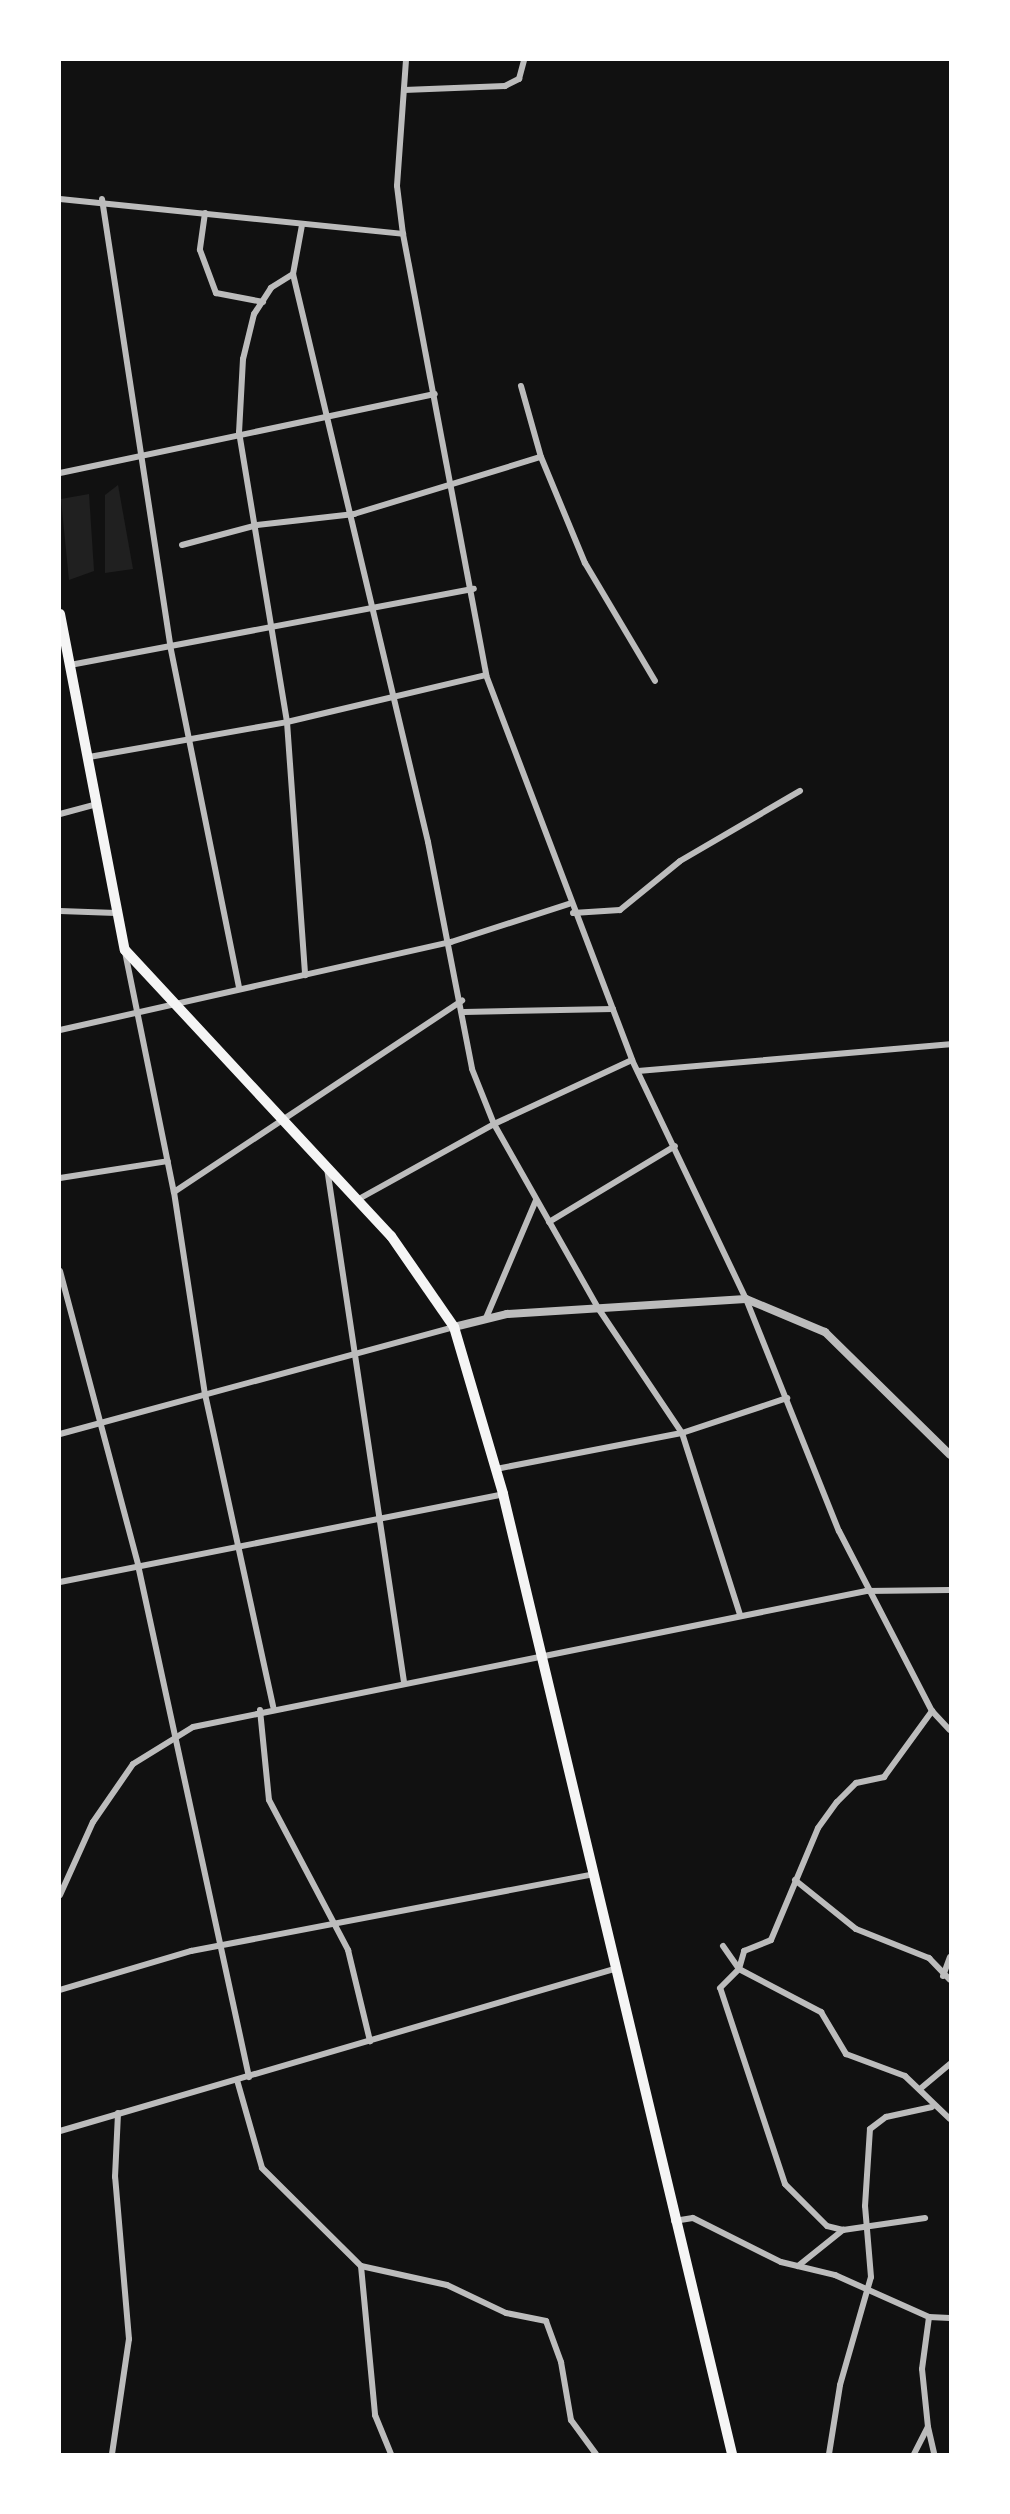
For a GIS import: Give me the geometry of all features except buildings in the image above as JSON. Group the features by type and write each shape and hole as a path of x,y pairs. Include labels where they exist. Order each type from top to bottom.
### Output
{"main road":[{"path":"60,614 125,950 171,1006 327,1166 419,1269 454,1327 503,1494 674,2221 732,2455"}],"street":[{"path":"406,60 397,186 403,234 451,488 474,589 486,675 569,904 632,1060 746,1298 866,1591 932,1711 950,1730"},
{"path":"404,90 505,86 519,79 524,60"},
{"path":"60,199 102,199 302,225 403,234"},
{"path":"102,199 170,645 191,735 239,988"},
{"path":"205,213 202,261 216,293 262,302"},
{"path":"302,225 293,274 354,513 392,694 451,942 472,1069 494,1124 598,1308 682,1433 740,1615"},
{"path":"293,274 262,302 243,359 239,432 257,525 287,722 305,975"},
{"path":"521,386 541,457 585,563 656,681"},
{"path":"60,473 141,451 328,417 435,394"},
{"path":"182,545 257,525 354,513 451,488 541,457"},
{"path":"70,665 170,645 274,630 374,606 474,589"},
{"path":"89,757 191,735 287,722 392,694 486,675"},
{"path":"573,913 620,910 680,861 800,791"},
{"path":"60,814 97,804"},
{"path":"60,1030 140,1009 171,1006 239,988 451,942 569,904"},
{"path":"60,911 116,913"},
{"path":"125,950 140,1009 174,1192 205,1394 273,1707"},
{"path":"174,1192 462,1001"},
{"path":"464,1012 613,1009"},
{"path":"638,1071 950,1044"},
{"path":"357,1200 494,1124 632,1060"},
{"path":"549,1222 675,1146"},
{"path":"60,1178 168,1161"},
{"path":"327,1166 351,1358 404,1682"},
{"path":"486,1318 536,1200"},
{"path":"60,1271 138,1565 173,1735 224,1948 249,2077"},
{"path":"60,1434 103,1425 205,1394 351,1358 486,1318 746,1298 825,1332 950,1455"},
{"path":"496,1469 682,1433 787,1398"},
{"path":"60,1582 239,1542 503,1494"},
{"path":"60,1895 93,1822 133,1764 173,1735 273,1707 540,1658 866,1591 950,1590"},
{"path":"260,1710 269,1800 335,1924 358,1979 370,2041"},
{"path":"925,2218 843,2230 827,2226 785,2184 722,2002 720,1988 739,1969 744,1951 771,1940 795,1880 837,1802 856,1783 884,1777 932,1711"},
{"path":"60,1990 191,1951 224,1948 593,1874"},
{"path":"795,1880 856,1928 929,1958 943,1976 950,1980"},
{"path":"723,1946 739,1969 821,2012 846,2054 882,2064 920,2089 932,2107 950,2119"},
{"path":"943,1976 950,1957"},
{"path":"60,2131 614,1969"},
{"path":"920,2089 950,2064"},
{"path":"237,2080 262,2168 361,2266 447,2285 506,2313 546,2321 561,2362 570,2420 596,2455"},
{"path":"830,2455 858,2311 869,2291 870,2129 886,2117 932,2107"},
{"path":"112,2455 129,2339 116,2177 118,2113"},
{"path":"674,2221 693,2218 798,2266 869,2291 929,2317 950,2318"},
{"path":"798,2266 843,2230"},
{"path":"361,2266 375,2415 391,2455"},
{"path":"929,2317 922,2369 934,2455"},
{"path":"914,2455 928,2427"}],"shaded area":[{"path":"118,485 133,569 105,573 105,495"},
{"path":"89,494 94,571 69,580 61,499"}]}
